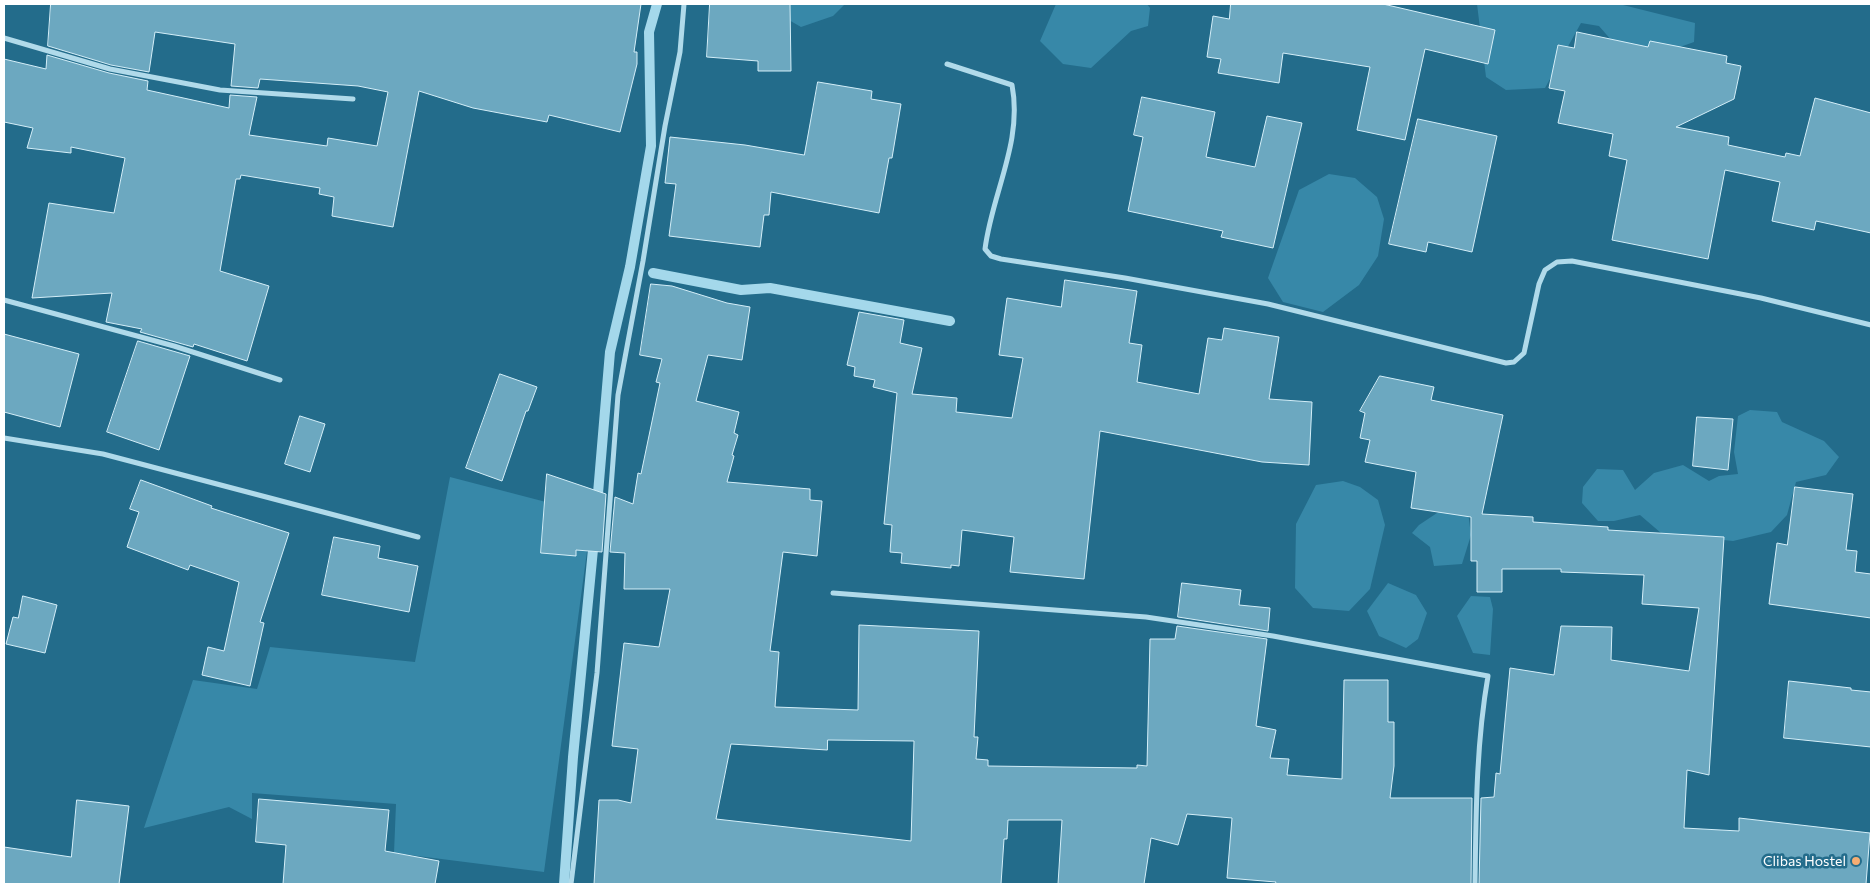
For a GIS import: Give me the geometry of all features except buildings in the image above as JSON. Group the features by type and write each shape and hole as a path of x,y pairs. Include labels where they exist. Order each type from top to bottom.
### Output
{"street":[{"path":"571,884 597,673 618,394 643,261 665,126 680,52 684,4"},
{"path":"4,38 110,69 220,90 353,99"},
{"path":"947,64 1012,85 1014,116 1009,156 987,234 985,249 991,256 1001,259 1125,278 1268,304 1506,363 1514,362 1524,353 1539,284 1545,270 1557,262 1572,261 1732,292 1871,325"},
{"path":"4,300 174,346 280,380"},
{"path":"4,438 103,454 418,537"},
{"path":"833,593 1146,617 1273,636 1488,676 1483,701 1477,781 1475,884"}],"shaded area":[{"path":"761,4 845,4 833,16 801,27"},
{"path":"1056,4 1147,4 1150,8 1148,26 1131,31 1091,68 1063,64 1040,41"},
{"path":"1477,4 1619,4 1695,23 1694,42 1646,59 1619,49 1599,26 1581,23 1545,88 1506,90 1486,77"},
{"path":"1329,174 1355,178 1377,197 1384,219 1378,256 1359,285 1323,312 1283,302 1268,278 1299,190"},
{"path":"1750,410 1777,412 1782,422 1824,441 1839,457 1826,475 1796,482 1787,515 1771,532 1733,541 1661,533 1640,515 1614,521 1598,521 1582,503 1583,487 1597,469 1623,470 1635,490 1654,473 1683,465 1709,481 1719,476 1738,474 1734,452 1738,416"},
{"path":"450,477 592,514 544,872 394,853 396,804 252,793 252,819 229,807 144,828 193,680 257,689 270,647 415,662"},
{"path":"1343,481 1360,487 1378,500 1385,525 1370,589 1349,611 1313,608 1295,588 1296,524 1316,485"},
{"path":"1443,509 1468,512 1471,535 1462,564 1434,566 1430,547 1412,533 1419,525"},
{"path":"1388,583 1416,595 1427,613 1418,639 1406,648 1379,636 1367,611"},
{"path":"1471,596 1490,597 1493,609 1490,655 1473,653 1457,616"}],"waterway":[{"path":"597,505 610,352 630,267 651,146 649,32 657,4"},
{"path":"653,273 741,290 770,288 950,321"},
{"path":"564,884 573,757 594,539"}],"place":[{"name":"Clibas Hostel","path":"1856,861"}]}
